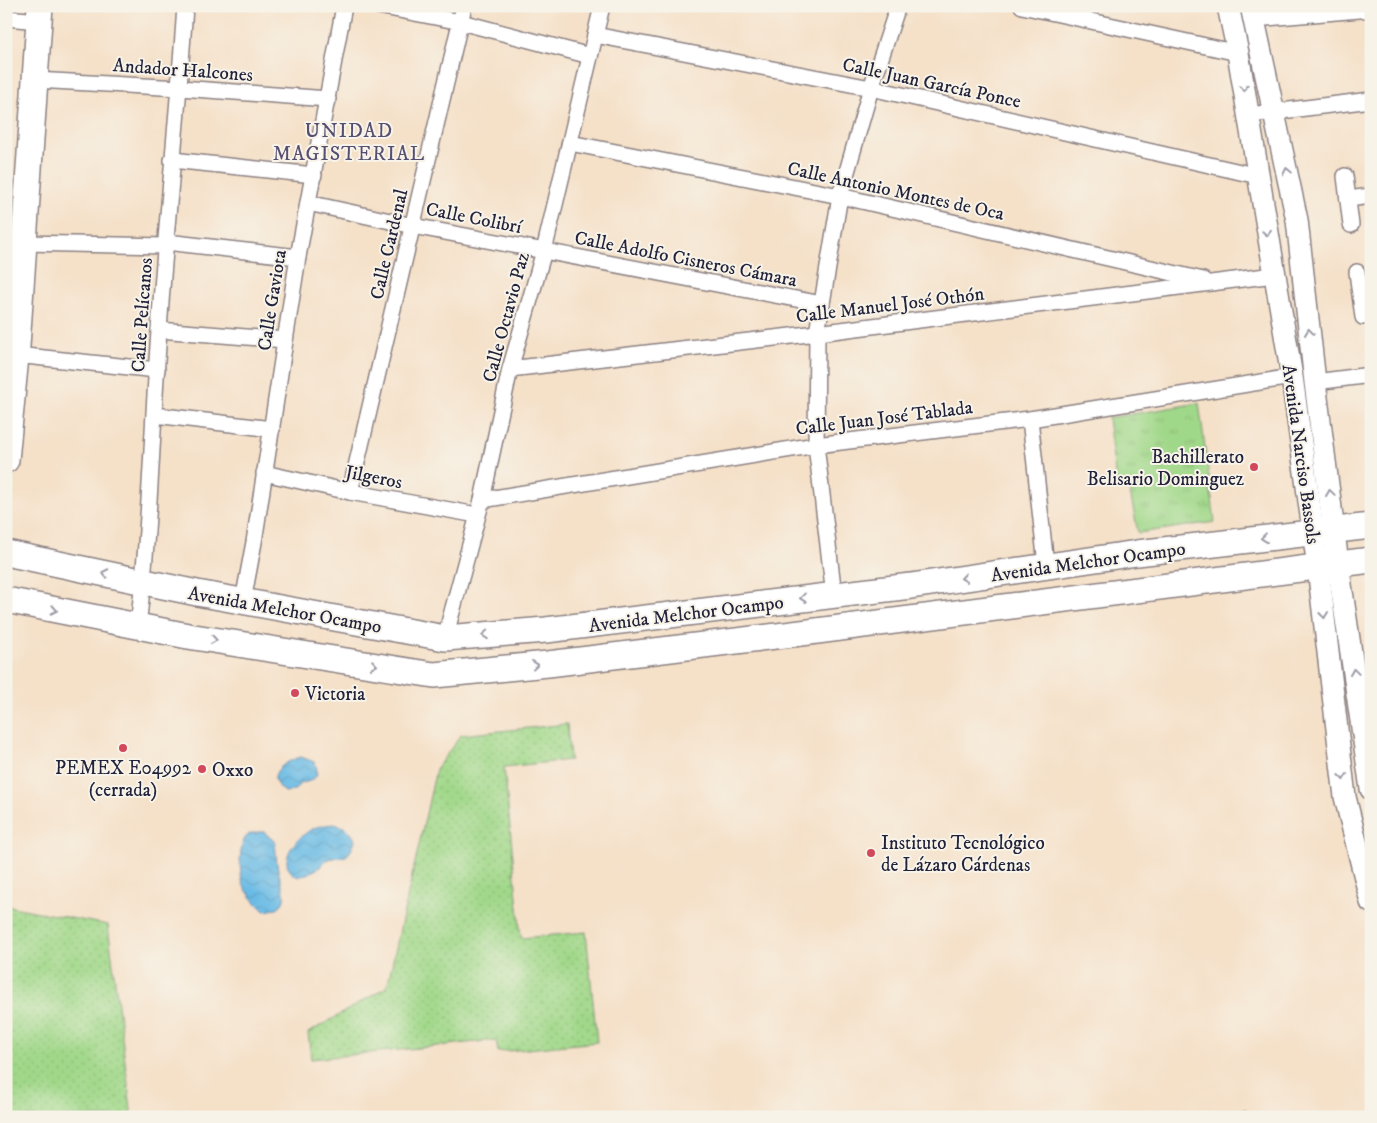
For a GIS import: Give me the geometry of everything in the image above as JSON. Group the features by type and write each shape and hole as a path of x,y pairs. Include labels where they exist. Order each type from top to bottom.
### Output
{"main road":[{"path":"6,460 13,349 24,243 39,14"},
{"name":"Avenida Melchor Ocampo","path":"6,552 143,582 445,638 546,630 911,586 1137,553 1371,526"},
{"name":"Avenida Melchor Ocampo","path":"6,600 188,636 434,675 548,664 1371,560"},
{"path":"911,586 915,618"}],"street":[{"name":"Calle Pelícanos","path":"138,626 155,415 156,370 165,244 180,88 185,6"},
{"name":"Calle Gaviota","path":"243,601 272,429 298,256 344,6"},
{"path":"378,6 460,22 590,56"},
{"name":"Calle Cardenal","path":"350,492 464,6"},
{"name":"Calle Octavio Paz","path":"445,638 480,508 510,369 544,252 602,6"},
{"path":"834,595 816,445 817,333 840,196 871,88 898,6"},
{"path":"1022,6 1238,53"},
{"name":"Avenida Narciso Bassols","path":"1228,6 1249,116 1292,378 1324,532"},
{"path":"1252,13 1371,8"},
{"name":"Avenida Narciso Bassols","path":"1252,13 1298,220 1315,382 1324,532 1345,797 1371,902"},
{"path":"6,18 39,14"},
{"name":"Calle Juan García Ponce","path":"595,35 871,88 1258,176"},
{"name":"Andador Halcones","path":"35,80 328,99"},
{"path":"1249,116 1371,100"},
{"name":"Calle Antonio Montes de Oca","path":"570,144 840,196 1212,282"},
{"path":"172,160 314,175"},
{"path":"1344,176 1351,225"},
{"path":"1348,199 1371,196"},
{"name":"Calle Colibrí","path":"308,203 544,252"},
{"path":"24,243 165,244 298,256"},
{"name":"Calle Adolfo Cisneros Cámara","path":"544,252 822,304"},
{"name":"Calle Manuel José Othón","path":"510,369 817,333 1274,275"},
{"path":"1362,280 1363,318"},
{"path":"159,330 285,340"},
{"path":"13,349 156,370"},
{"path":"1315,382 1371,375"},
{"name":"Calle Juan José Tablada","path":"480,508 816,445 1030,419 1292,378"},
{"path":"155,415 272,429"},
{"path":"1030,419 1046,565"},
{"name":"Jilgeros","path":"264,473 350,492 480,508"},
{"name":"Avenida Narciso Bassols","path":"1328,566 1371,789"}],"green space":[{"path":"1199,403 1215,522 1138,533 1129,487 1117,489 1108,418"},
{"path":"567,724 570,760 504,767 521,938 586,932 597,1042 498,1052 496,1040 311,1059 308,1033 387,987 436,769 461,735"},
{"path":"7,906 108,925 132,1117 6,1117"},
{"path":"1246,1109 1247,1117 1194,1117"}],"water":[{"path":"301,757 314,762 317,775 312,780 300,783 296,789 287,793 279,787 275,776 281,767"},
{"path":"333,824 346,829 353,836 355,840 349,853 343,857 325,861 320,867 304,875 298,877 293,874 287,863 290,850 294,844 305,833 320,826"},
{"path":"264,832 275,842 277,866 284,891 283,902 280,906 264,911 244,886 240,868 244,840 249,834"}],"place":[{"name":"Bachillerato Belisario Dominguez","path":"1254,467"},
{"name":"Victoria","path":"295,693"},
{"name":"PEMEX E04992 (cerrada)","path":"123,748"},
{"name":"Oxxo","path":"202,769"},
{"name":"Instituto Tecnológico de Lázaro Cárdenas","path":"871,853"}],"district":[{"name":"UNIDAD MAGISTERIAL","path":"349,142"}]}
